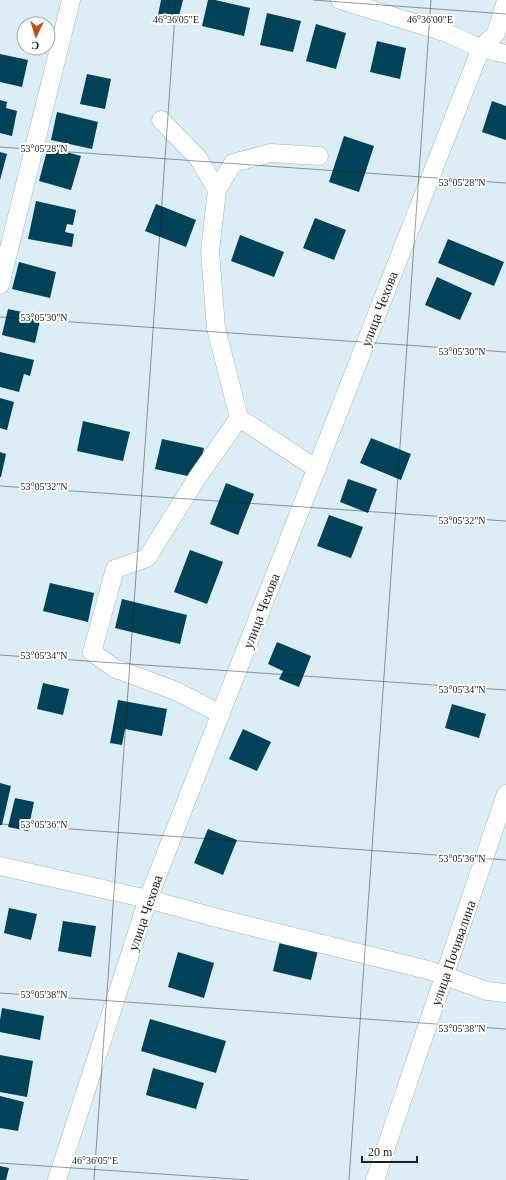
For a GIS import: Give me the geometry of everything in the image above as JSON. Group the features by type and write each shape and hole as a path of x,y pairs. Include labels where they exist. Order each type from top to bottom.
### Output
{"street":[{"path":"0,285 70,0"},
{"path":"340,0 447,33 481,48 506,54"},
{"path":"481,48 496,33 506,1"},
{"name":"улица Чехова","path":"57,1180 148,899 481,48"},
{"path":"161,120 198,158 217,190"},
{"path":"317,469 239,418 216,328 210,251 217,190 233,163 271,152 319,156"},
{"path":"221,714 176,691 114,668 92,652 115,569 147,558 197,478 239,418"},
{"name":"улица Почивалина","path":"376,1180 506,794"},
{"path":"0,866 148,899 428,970 487,991 506,993"}],"building":[{"path":"161,0 183,0 178,20 158,15"},
{"path":"208,0 215,0 250,8 244,36 202,26"},
{"path":"267,13 301,21 293,52 260,45"},
{"path":"316,24 346,33 336,69 306,61"},
{"path":"377,41 406,48 400,79 370,72"},
{"path":"0,54 28,60 22,87 0,82"},
{"path":"87,74 111,79 105,109 80,104"},
{"path":"0,100 7,102 6,108 17,111 12,136 0,133"},
{"path":"492,101 506,106 506,140 482,132"},
{"path":"57,112 98,122 92,149 51,140"},
{"path":"344,136 374,146 359,192 329,182"},
{"path":"48,147 81,156 71,190 39,181"},
{"path":"0,152 7,154 0,180"},
{"path":"36,201 76,210 73,225 67,224 65,232 74,234 72,247 28,239"},
{"path":"156,204 196,220 186,247 145,231"},
{"path":"315,218 346,230 334,260 303,248"},
{"path":"240,235 284,252 274,277 231,261"},
{"path":"448,239 504,262 494,286 438,263"},
{"path":"19,262 56,272 50,298 12,289"},
{"path":"437,277 472,293 460,320 425,305"},
{"path":"8,309 41,316 35,343 2,335"},
{"path":"0,352 34,360 30,376 24,374 19,392 0,387"},
{"path":"0,398 14,402 7,430 0,428"},
{"path":"83,421 130,432 123,461 77,451"},
{"path":"371,438 411,454 401,480 360,463"},
{"path":"162,439 204,448 197,478 155,469"},
{"path":"0,452 6,454 1,477 0,477"},
{"path":"348,479 377,489 368,513 340,502"},
{"path":"226,483 254,494 238,535 210,524"},
{"path":"329,515 363,527 351,558 317,546"},
{"path":"190,550 223,562 207,604 174,592"},
{"path":"50,583 94,593 88,622 43,611"},
{"path":"122,599 187,615 180,644 115,628"},
{"path":"277,642 311,656 299,687 279,679 283,671 268,664"},
{"path":"43,683 69,689 63,715 37,709"},
{"path":"118,700 167,709 162,736 125,729 122,745 110,743"},
{"path":"452,704 486,714 479,738 445,728"},
{"path":"243,729 271,742 257,771 229,759"},
{"path":"0,783 11,786 2,825 0,825"},
{"path":"15,798 34,802 28,831 8,827"},
{"path":"208,829 237,840 223,875 194,863"},
{"path":"9,908 37,914 31,940 4,933"},
{"path":"63,921 96,926 91,957 58,951"},
{"path":"280,941 318,950 311,980 273,971"},
{"path":"178,952 214,963 204,998 168,987"},
{"path":"2,1008 44,1016 40,1040 0,1032"},
{"path":"150,1019 226,1041 216,1073 141,1051"},
{"path":"0,1055 33,1061 27,1097 0,1092"},
{"path":"153,1068 204,1083 196,1109 146,1095"},
{"path":"0,1096 24,1102 18,1131 0,1128"},
{"path":"0,1166 9,1168 6,1180 0,1180"}]}
